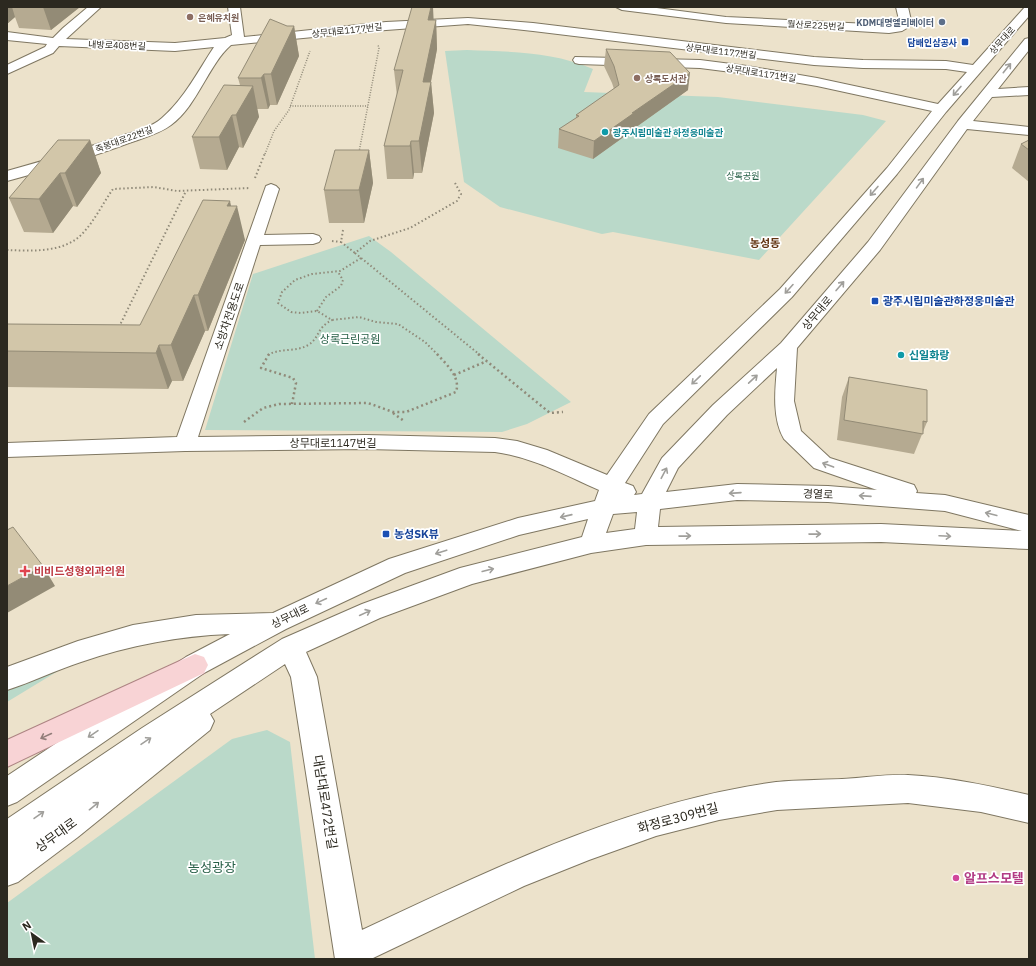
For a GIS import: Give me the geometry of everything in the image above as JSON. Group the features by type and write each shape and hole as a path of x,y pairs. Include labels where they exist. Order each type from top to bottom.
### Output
{"main road":[{"path":"7,754 195,665"}],"street":[{"path":"7,70 49,50 67,30 94,7"},
{"name":"죽봉대로22번길","path":"7,176 110,145 151,130 166,122 179,109 197,85 219,49 227,42 238,38 235,7"},
{"name":"월산로225번길","path":"622,7 726,20 889,29 906,25 902,7"},
{"path":"723,51 727,7"},
{"name":"상무대로","path":"591,544 608,497 656,419 786,293 892,171 941,109 1029,9"},
{"name":"상무대로1177번길","path":"227,42 386,26 465,16 723,51 838,63 946,65 976,69"},
{"name":"내방로408번길","path":"7,36 57,42 175,47 227,42"},
{"name":"상무대로","path":"7,837 152,737 292,647 371,610 469,575 591,544 646,536 649,502 670,463 720,410 788,347 874,246 986,93 1029,42"},
{"name":"상무대로1171번길","path":"579,60 700,64 747,70 825,83 941,109"},
{"path":"986,93 1029,91"},
{"path":"963,124 1029,131"},
{"name":"소방차전용도로","path":"185,444 271,189"},
{"path":"255,240 313,239"},
{"path":"788,347 784,401 791,434 822,463 945,503"},
{"name":"상무대로1147번길","path":"7,450 228,443 373,442 495,445 517,448 539,455 608,497"},
{"name":"경열로","path":"608,497 649,502 737,492 828,494 945,503 1029,524"},
{"name":"상무대로","path":"7,792 195,665 277,622 397,566 608,497"},
{"path":"646,536 881,533 1029,540"},
{"path":"7,679 46,662 104,644 151,632 179,627 277,622"},
{"name":"상무대로","path":"7,871 68,827 292,647"},
{"name":"대남대로472번길","path":"292,647 304,677 350,956"},
{"name":"화정로309번길","path":"350,956 514,875 589,845 656,822 719,806 777,796 908,789 980,798 1029,809"}],"path":[{"path":"359,155 380,48 375,44"},
{"path":"251,188 269,140 290,106 311,48"},
{"path":"290,106 368,106"},
{"path":"355,253 370,241 410,228 447,208 457,201 461,194 455,184"},
{"path":"7,250 54,249 77,239 113,189 154,187 186,191 251,188 271,189"},
{"path":"116,332 186,191"},
{"path":"343,230 341,242 550,413 563,412"},
{"path":"338,272 343,280 341,286 326,297 316,310 300,314 291,312 278,303 282,289 297,280 310,274 338,272 362,258"},
{"path":"316,310 332,320"},
{"path":"228,443 245,421 253,414 263,408 279,404 292,404 368,403 393,412 406,412 456,392 458,386 454,375 448,366 425,342 398,324 376,322 359,317 332,320 319,330 315,340 307,346 269,354 261,368 293,378 296,383 292,404"},
{"path":"454,375 487,361"}],"green space":[{"name":"상록공원","path":"467,50 515,52 546,56 577,63 593,69 584,92 718,97 863,115 886,121 759,260 613,232 602,234 500,207 464,182 445,51"},
{"name":"상록근린공원","path":"369,236 391,252 571,402 527,424 502,432 205,430 253,274"},
{"path":"91,651 7,702 7,686"},
{"name":"농성광장","path":"267,730 290,742 315,959 7,959 7,903 232,739"}],"building":[{"path":"412,7 431,7 428,20 436,20 423,82 431,82 419,141 411,141 410,146 384,146 403,70 394,70"},
{"path":"270,19 287,26 294,26 271,74 264,74 261,78 238,78"},
{"path":"606,49 670,52 690,73 594,141 559,129 579,116 576,115 619,85 614,66"},
{"path":"224,85 253,86 236,115 232,115 219,137 192,137"},
{"path":"58,140 90,140 65,173 60,173 39,199 9,198"},
{"path":"1029,140 1029,150 1021,144"},
{"path":"335,150 369,150 359,190 324,190"},
{"path":"203,200 230,201 227,206 237,206 198,295 194,295 171,345 159,345 156,353 7,351 7,324 140,325"},
{"path":"849,377 927,390 927,422 923,421 923,434 844,420"},
{"path":"13,527 43,566 7,586 7,530"}],"place":[{"name":"은혜유치원","path":"190,17"},
{"name":"KDM대명엘리베이터","path":"942,22"},
{"name":"담배인삼공사","path":"965,42"},
{"name":"상록도서관","path":"637,78"},
{"name":"광주시립미술관 하정웅미술관","path":"605,132"},
{"name":"광주시립미술관하정웅미술관","path":"875,301"},
{"name":"신일화랑","path":"901,355"},
{"name":"농성SK뷰","path":"386,534"},
{"name":"비비드성형외과의원","path":"25,571"},
{"name":"알프스모텔","path":"956,878"}],"district":[{"name":"농성동","path":"765,243"}]}
